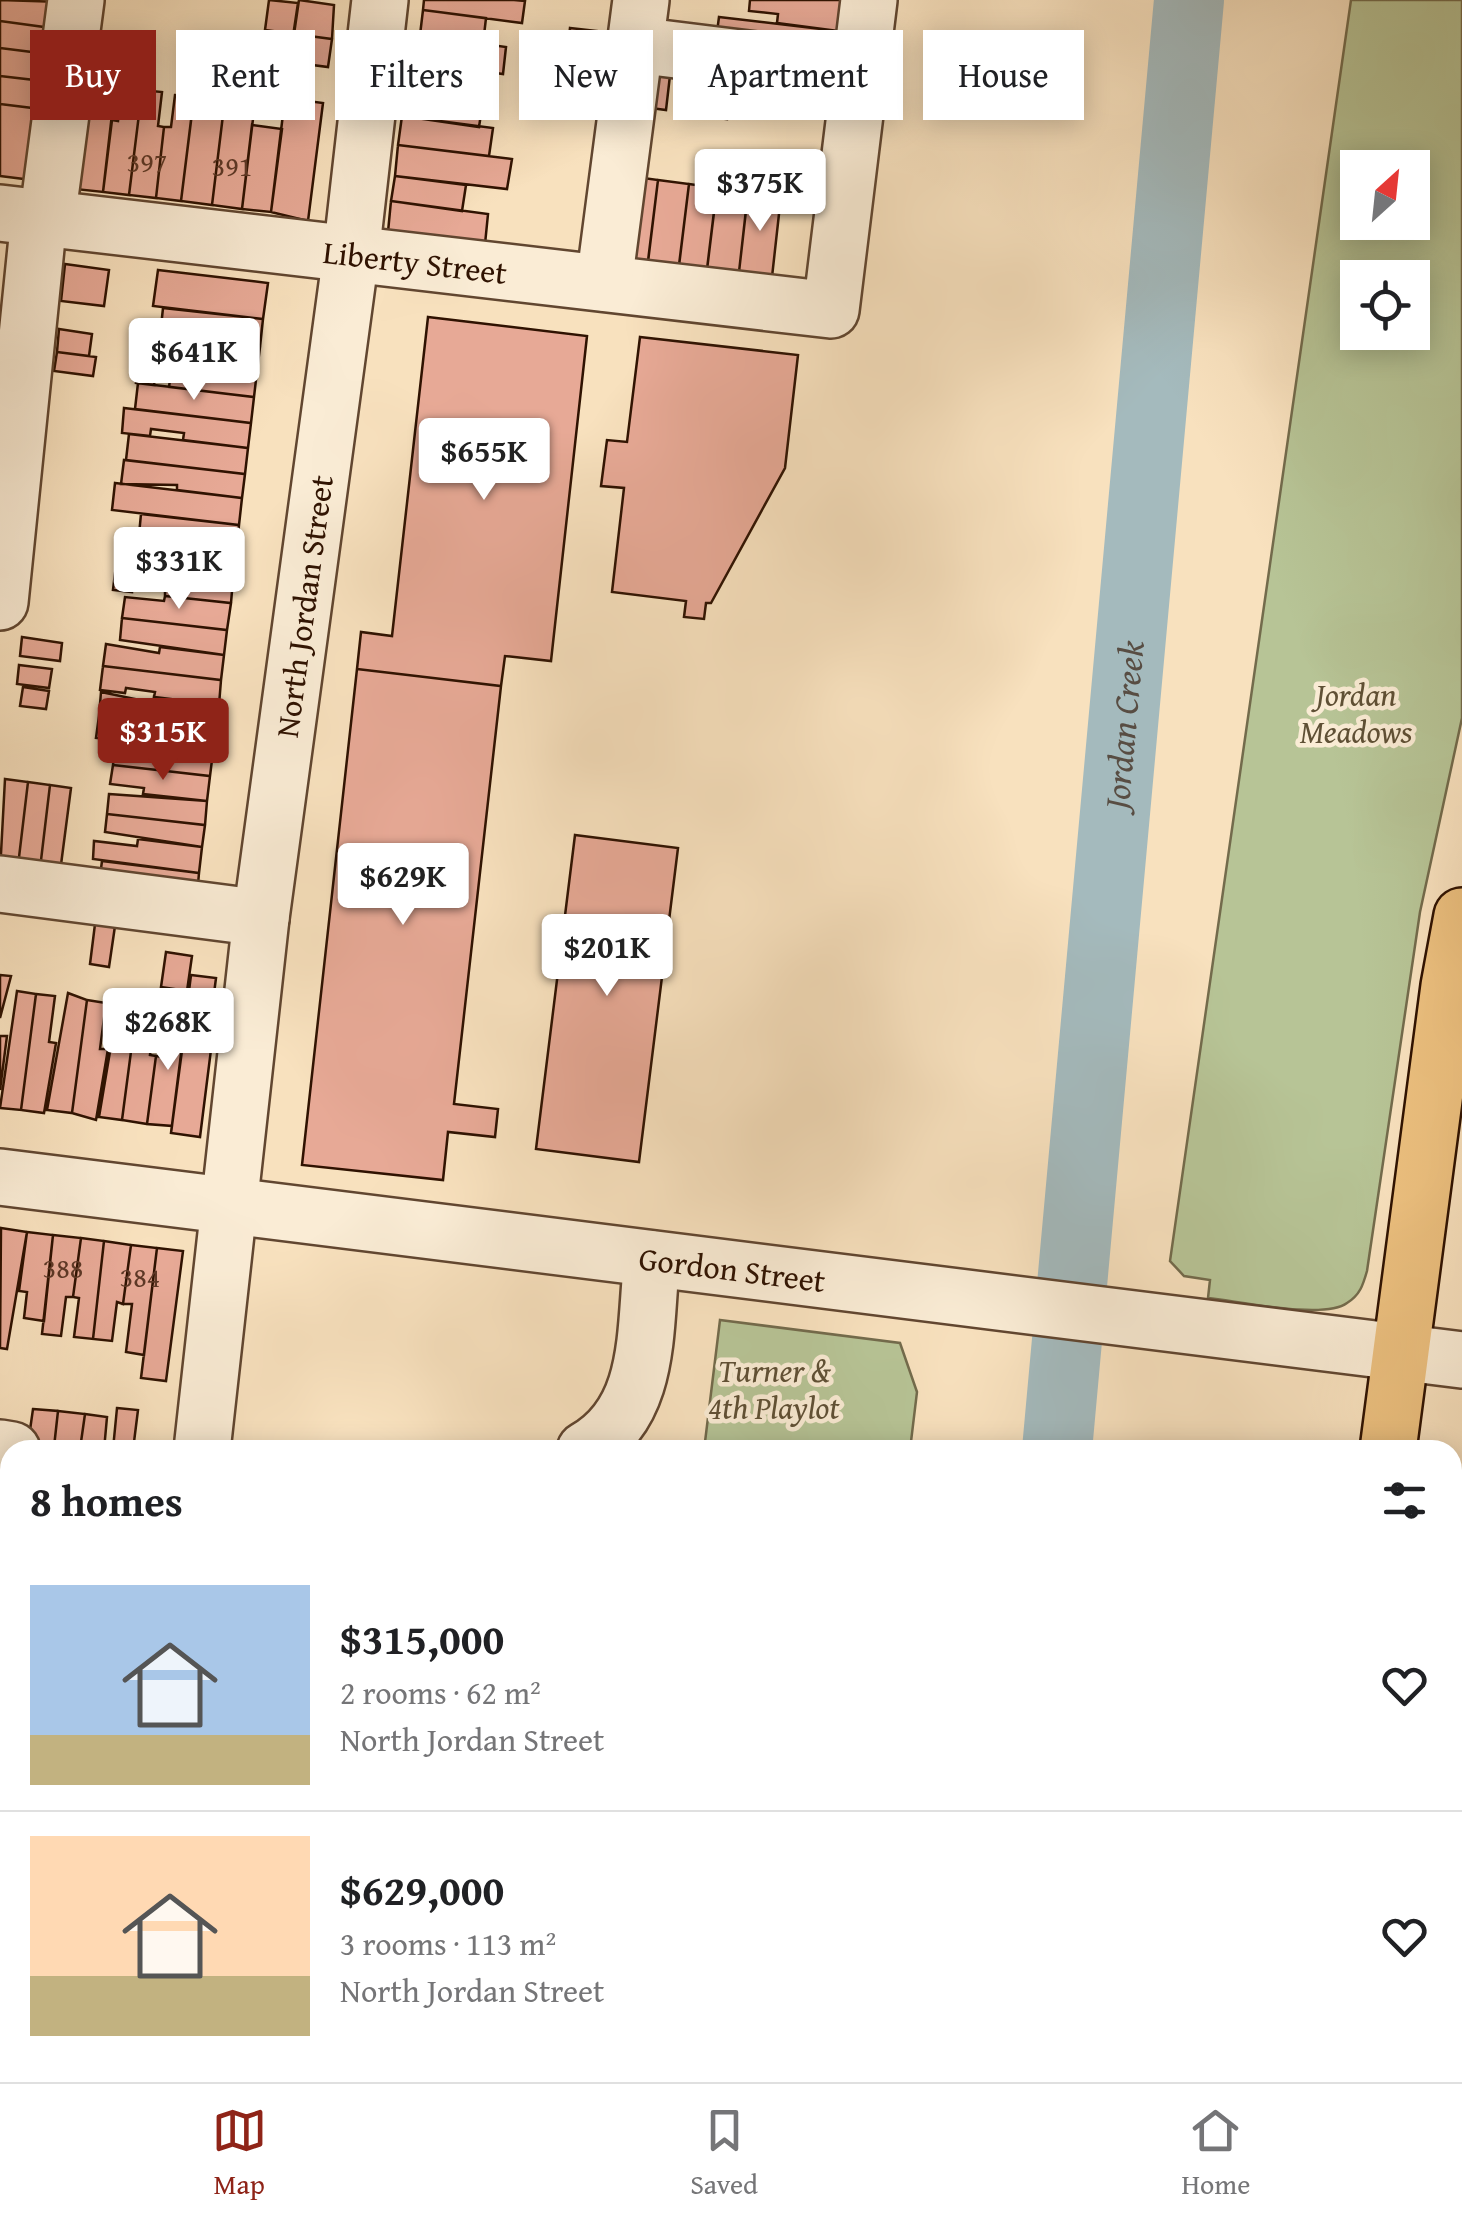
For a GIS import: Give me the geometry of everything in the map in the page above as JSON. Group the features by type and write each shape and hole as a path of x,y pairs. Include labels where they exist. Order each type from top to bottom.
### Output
{"main road":[{"path":"1389,1440 1462,916"}],"street":[{"path":"0,602 38,238 24,216 76,0"},
{"name":"North Jordan Street","path":"203,1440 261,918 351,254 380,0"},
{"path":"866,30 869,0"},
{"path":"604,283 639,22 674,30"},
{"name":"Liberty Street","path":"24,216 831,310 856,120"},
{"path":"0,884 261,918"},
{"name":"Gordon Street","path":"0,1178 1462,1360"},
{"path":"604,1440 624,1420 638,1391 652,1259"}],"green space":[{"name":"Jordan Meadows","path":"1351,0 1462,0 1462,718 1420,912 1367,1271 1355,1297 1336,1308 1320,1310 1208,1298 1210,1280 1184,1276 1170,1261"},
{"name":"Turner & 4th Playlot","path":"720,1320 900,1343 917,1392 911,1440 705,1440"}],"building":[{"path":"0,0 62,2 59,29 0,21"},
{"path":"269,0 298,3 294,30 265,30"},
{"path":"299,0 334,5 332,39 315,37 315,30 295,30"},
{"path":"424,0 525,1 522,23 423,10"},
{"path":"750,0 841,0 838,30 777,23 778,14 749,11"},
{"path":"423,10 486,18 485,30 421,30"},
{"path":"719,17 830,30 717,30"},
{"path":"0,21 59,29 30,30 30,52 0,48"},
{"path":"315,37 332,39 328,67 315,65"},
{"path":"499,46 506,47 503,74 499,73"},
{"path":"0,48 30,52 30,79 0,76"},
{"path":"653,65 671,67 666,110 653,108"},
{"path":"0,76 30,79 30,108 0,104"},
{"path":"156,91 162,92 158,126 164,127 156,198 129,195 138,120 156,120"},
{"path":"176,95 176,120 191,120 181,201 156,198 164,127 171,127"},
{"path":"315,102 323,103 308,221 271,212 282,120 315,120"},
{"path":"0,104 30,108 30,120 48,120 40,181 0,176"},
{"path":"84,120 111,120 103,192 75,189"},
{"path":"112,120 138,120 129,195 103,192"},
{"path":"191,120 222,120 212,205 181,201"},
{"path":"222,120 253,120 242,209 212,205"},
{"path":"401,120 493,128 489,156 398,145"},
{"path":"430,120 480,120 479,127"},
{"path":"252,125 282,129 271,212 242,209"},
{"path":"398,145 512,159 507,189 395,176"},
{"path":"721,154 752,158 739,272 707,269"},
{"path":"395,176 466,185 462,211 391,201"},
{"path":"629,176 658,180 648,262 618,268"},
{"path":"658,180 689,184 679,265 647,269"},
{"path":"689,184 717,188 706,278 678,274"},
{"path":"748,192 781,196 772,277 739,272"},
{"path":"391,201 488,214 485,244 388,232"},
{"path":"65,264 109,270 104,306 61,301"},
{"path":"158,270 268,283 263,319 153,306"},
{"path":"163,308 263,319 260,347 194,340 195,331 161,327"},
{"path":"428,317 587,336 551,661 505,656 501,686 357,669 361,632 392,636"},
{"path":"59,329 92,334 89,356 57,352"},
{"path":"160,337 260,347 257,371 157,359"},
{"path":"640,337 798,355 785,468 711,603 706,603 704,619 684,617 686,601 612,592 624,488 601,486 607,440 627,442"},
{"path":"57,352 96,357 93,376 54,371"},
{"path":"139,357 257,371 254,397 169,387 170,380 155,378 154,385 136,383"},
{"path":"138,383 254,397 251,423 135,409"},
{"path":"124,408 251,423 248,448 183,440 184,433 151,429 150,436 122,433"},
{"path":"129,434 248,448 245,474 126,460"},
{"path":"124,460 245,474 242,498 177,490 177,485 121,484"},
{"path":"115,483 242,498 239,525 112,510"},
{"path":"141,514 239,525 236,553 171,544 171,539 139,535"},
{"path":"137,544 236,553 233,579 135,568"},
{"path":"116,565 233,579 231,603 165,596 165,589 132,586 132,592 113,590"},
{"path":"165,596 231,603 227,630 122,618 125,597 164,601"},
{"path":"122,618 227,630 224,655 120,640"},
{"path":"22,637 62,643 60,661 20,656"},
{"path":"106,644 159,653 160,647 224,655 221,680 103,666"},
{"path":"19,665 52,669 49,688 17,684"},
{"path":"103,666 221,680 219,705 154,697 155,692 126,688 125,693 100,690"},
{"path":"357,669 501,686 454,1104 498,1109 495,1137 448,1132 443,1180 302,1165"},
{"path":"23,687 49,691 46,709 20,706"},
{"path":"101,692 154,703 154,697 219,705 216,729 99,716"},
{"path":"99,716 216,729 213,752 149,745 149,739 118,735 117,740 96,738"},
{"path":"149,745 213,752 210,776 113,765 115,747 148,750"},
{"path":"113,765 210,776 207,801 143,794 144,788 110,784"},
{"path":"5,779 28,782 17,874 0,872"},
{"path":"28,782 50,785 39,877 17,874"},
{"path":"50,785 71,788 59,880 39,877"},
{"path":"109,794 207,801 205,825 107,814"},
{"path":"107,814 205,825 202,847 105,832"},
{"path":"575,835 678,848 639,1162 536,1149"},
{"path":"138,839 202,847 199,873 93,859 94,841 137,846"},
{"path":"102,861 199,873 197,895 99,884"},
{"path":"95,924 115,926 109,967 90,964"},
{"path":"166,952 192,956 187,991 161,987"},
{"path":"0,975 11,976 0,1018"},
{"path":"191,975 216,978 212,1009 216,1010 200,1137 171,1133"},
{"path":"17,991 36,994 21,1110 0,1108"},
{"path":"68,993 87,1000 72,1113 47,1110"},
{"path":"36,994 55,996 49,1042 56,1043 44,1113 21,1110"},
{"path":"87,1000 106,1003 100,1049 108,1049 96,1120 72,1113"},
{"path":"118,1004 137,1006 122,1120 99,1117"},
{"path":"137,1006 156,1009 150,1055 156,1056 147,1124 122,1120"},
{"path":"169,1011 187,1013 172,1126 147,1124 156,1056 163,1057"},
{"path":"0,1036 7,1036 0,1090"},
{"path":"1,1228 27,1232 7,1349 0,1348"},
{"path":"27,1232 53,1235 44,1321 24,1318 27,1292 19,1291"},
{"path":"53,1235 81,1238 73,1297 66,1297 61,1336 42,1334"},
{"path":"81,1238 104,1241 93,1339 74,1337 79,1298 73,1297"},
{"path":"104,1241 131,1245 123,1304 117,1302 112,1341 93,1339"},
{"path":"131,1245 157,1248 144,1355 126,1352 132,1304 123,1304"},
{"path":"157,1248 183,1251 166,1381 141,1378"},
{"path":"117,1408 138,1410 134,1440 114,1440"},
{"path":"33,1409 58,1411 55,1440 29,1440"},
{"path":"58,1411 85,1414 81,1440 55,1440"},
{"path":"85,1414 107,1417 105,1440 81,1440"}],"waterway":[{"name":"Jordan Creek","path":"1058,1440 1189,0"}]}
